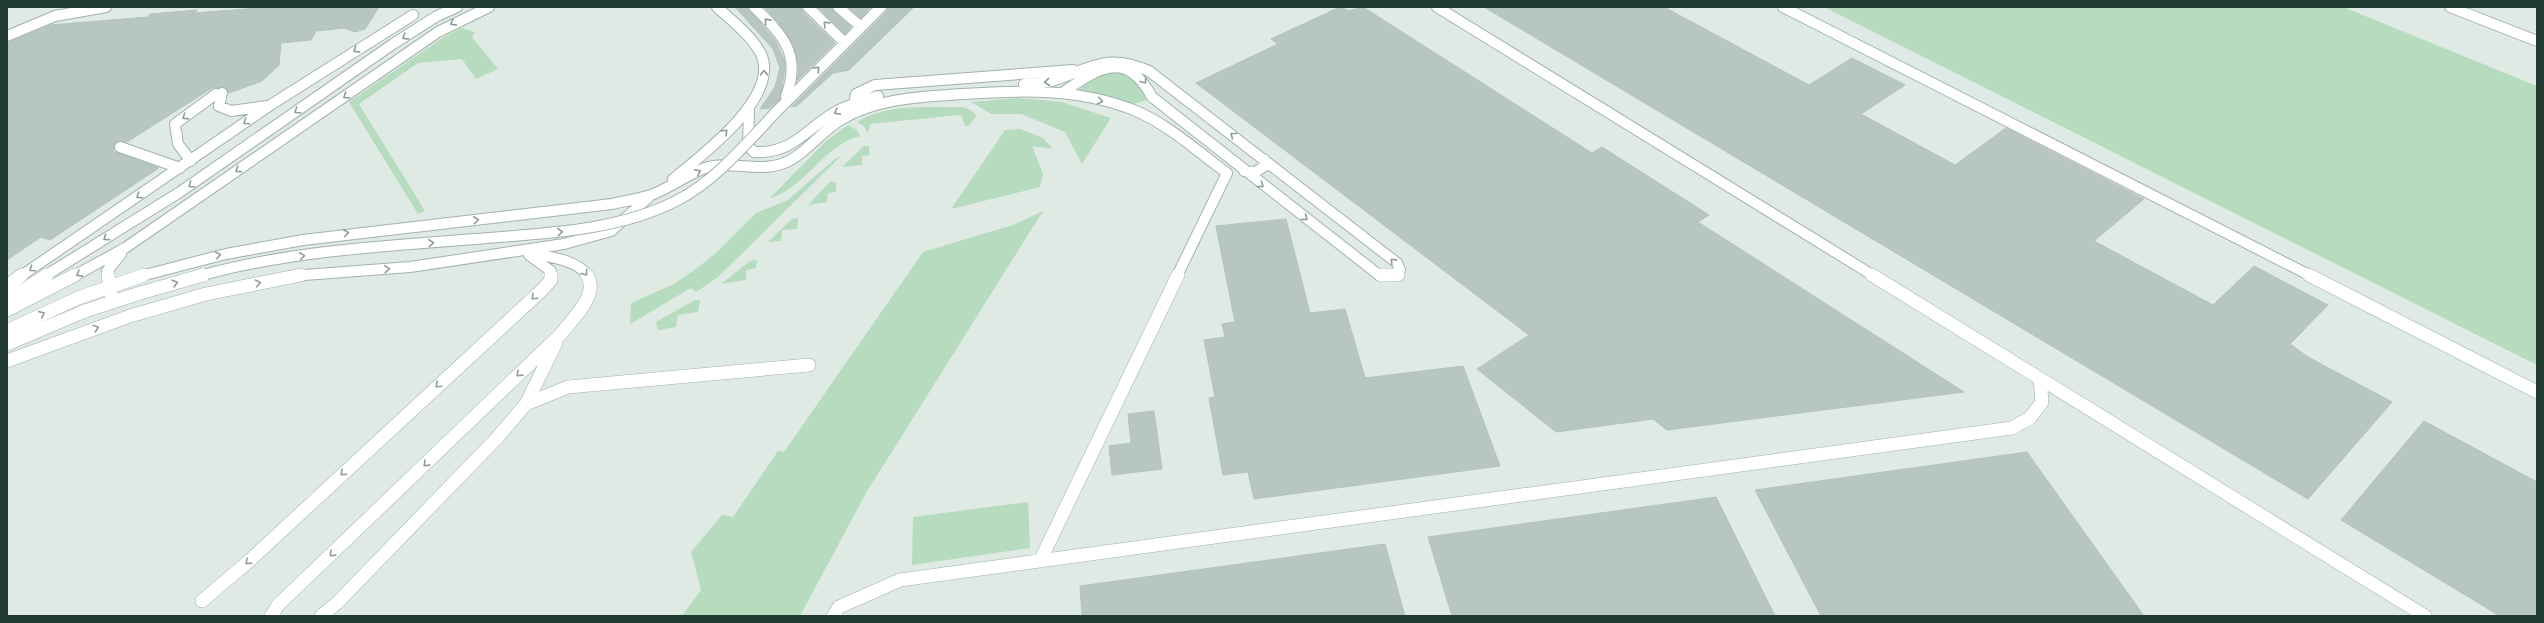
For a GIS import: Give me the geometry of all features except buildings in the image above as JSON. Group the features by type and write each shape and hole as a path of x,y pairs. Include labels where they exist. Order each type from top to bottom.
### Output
{"lane":[{"path":"7,36 40,19 69,11 106,7"},
{"path":"437,16 437,12 445,7"},
{"path":"7,301 139,216 180,192 437,16 457,7"},
{"path":"7,310 49,290 125,248 438,32 489,7"},
{"path":"7,361 130,316 206,294 293,276 410,268 523,252 564,244 611,230 651,195 695,161 749,108 765,78 762,55 718,7"},
{"path":"754,7 786,43 793,55 795,67 792,83 780,108"},
{"path":"808,7 844,42"},
{"path":"838,7 860,26"},
{"path":"1440,7 2040,379 2426,616"},
{"path":"1783,7 2537,392"},
{"path":"2450,7 2537,41"},
{"path":"7,344 113,302 215,272 277,259 349,249 586,230 639,215 678,200 716,174 876,8"},
{"path":"7,286 272,104 413,15"},
{"path":"749,108 748,146 754,152 766,154 796,143 832,114 854,104 891,93 1053,81 1068,77 1082,68 1113,62 1133,64 1149,71 1397,263 1400,270 1398,276 1389,278 1379,275 1244,171 1152,98 1147,86 1137,72 1114,66 1097,70 1062,93"},
{"path":"7,331 110,286 215,256 304,239 392,227 612,204 651,195 706,168 741,165 753,168 782,164 796,157 812,141 842,119 887,101 914,97 1026,90 1062,93 1109,102 1156,120 1227,173 1040,561"},
{"path":"191,161 178,144 175,124 219,94 219,106 231,111 272,104"},
{"path":"120,147 180,168"},
{"path":"1244,171 1255,172 1265,166 1264,159"},
{"path":"113,302 107,271 125,248"},
{"path":"271,616 278,605 560,335 586,303 591,288 588,277 581,267 559,259 523,252"},
{"path":"202,601 249,561 542,290 551,280 552,271 523,252"},
{"path":"321,616 337,603 496,439 526,404 560,335"},
{"path":"526,404 568,387 809,365"},
{"path":"833,616 839,608 900,580 2012,428 2030,418 2042,402 2040,379"}],"green space":[{"path":"1824,7 2343,7 2537,86 2537,365"},
{"path":"461,28 475,32 472,37 498,69 476,79 462,59 418,63 359,104 425,211 418,214 349,102 441,39"},
{"path":"1114,71 1132,76 1147,100 1134,104 1081,92 1079,89 1092,78"},
{"path":"1019,98 1062,102 1111,118 1082,164 1065,132 1021,114 991,114 971,102"},
{"path":"922,107 963,107 972,111 977,116 968,126 965,126 962,116 959,115 870,124 868,133 864,126 857,122 869,116 895,109"},
{"path":"848,125 857,130 860,136 835,148 794,185 783,193 770,198 826,141"},
{"path":"1020,129 1043,138 1053,149 1032,146 1043,174 1040,187 951,209 1005,130"},
{"path":"864,146 869,146 869,155 862,156 862,165 842,167"},
{"path":"841,156 718,277 696,292 691,288 630,324 631,303 674,284 696,269 717,252 756,213 788,200 836,158"},
{"path":"830,182 836,182 836,192 828,193 827,202 808,205"},
{"path":"1043,211 866,493 800,616 682,616 701,590 691,552 722,515 733,517 778,451 784,452 923,252 1013,225"},
{"path":"798,218 797,229 782,230 781,241 768,242 792,219"},
{"path":"757,260 756,268 746,270 746,280 721,284 750,261"},
{"path":"695,300 700,300 698,312 678,315 676,327 658,330 656,322"},
{"path":"1028,502 1030,548 912,565 913,517"}]}
